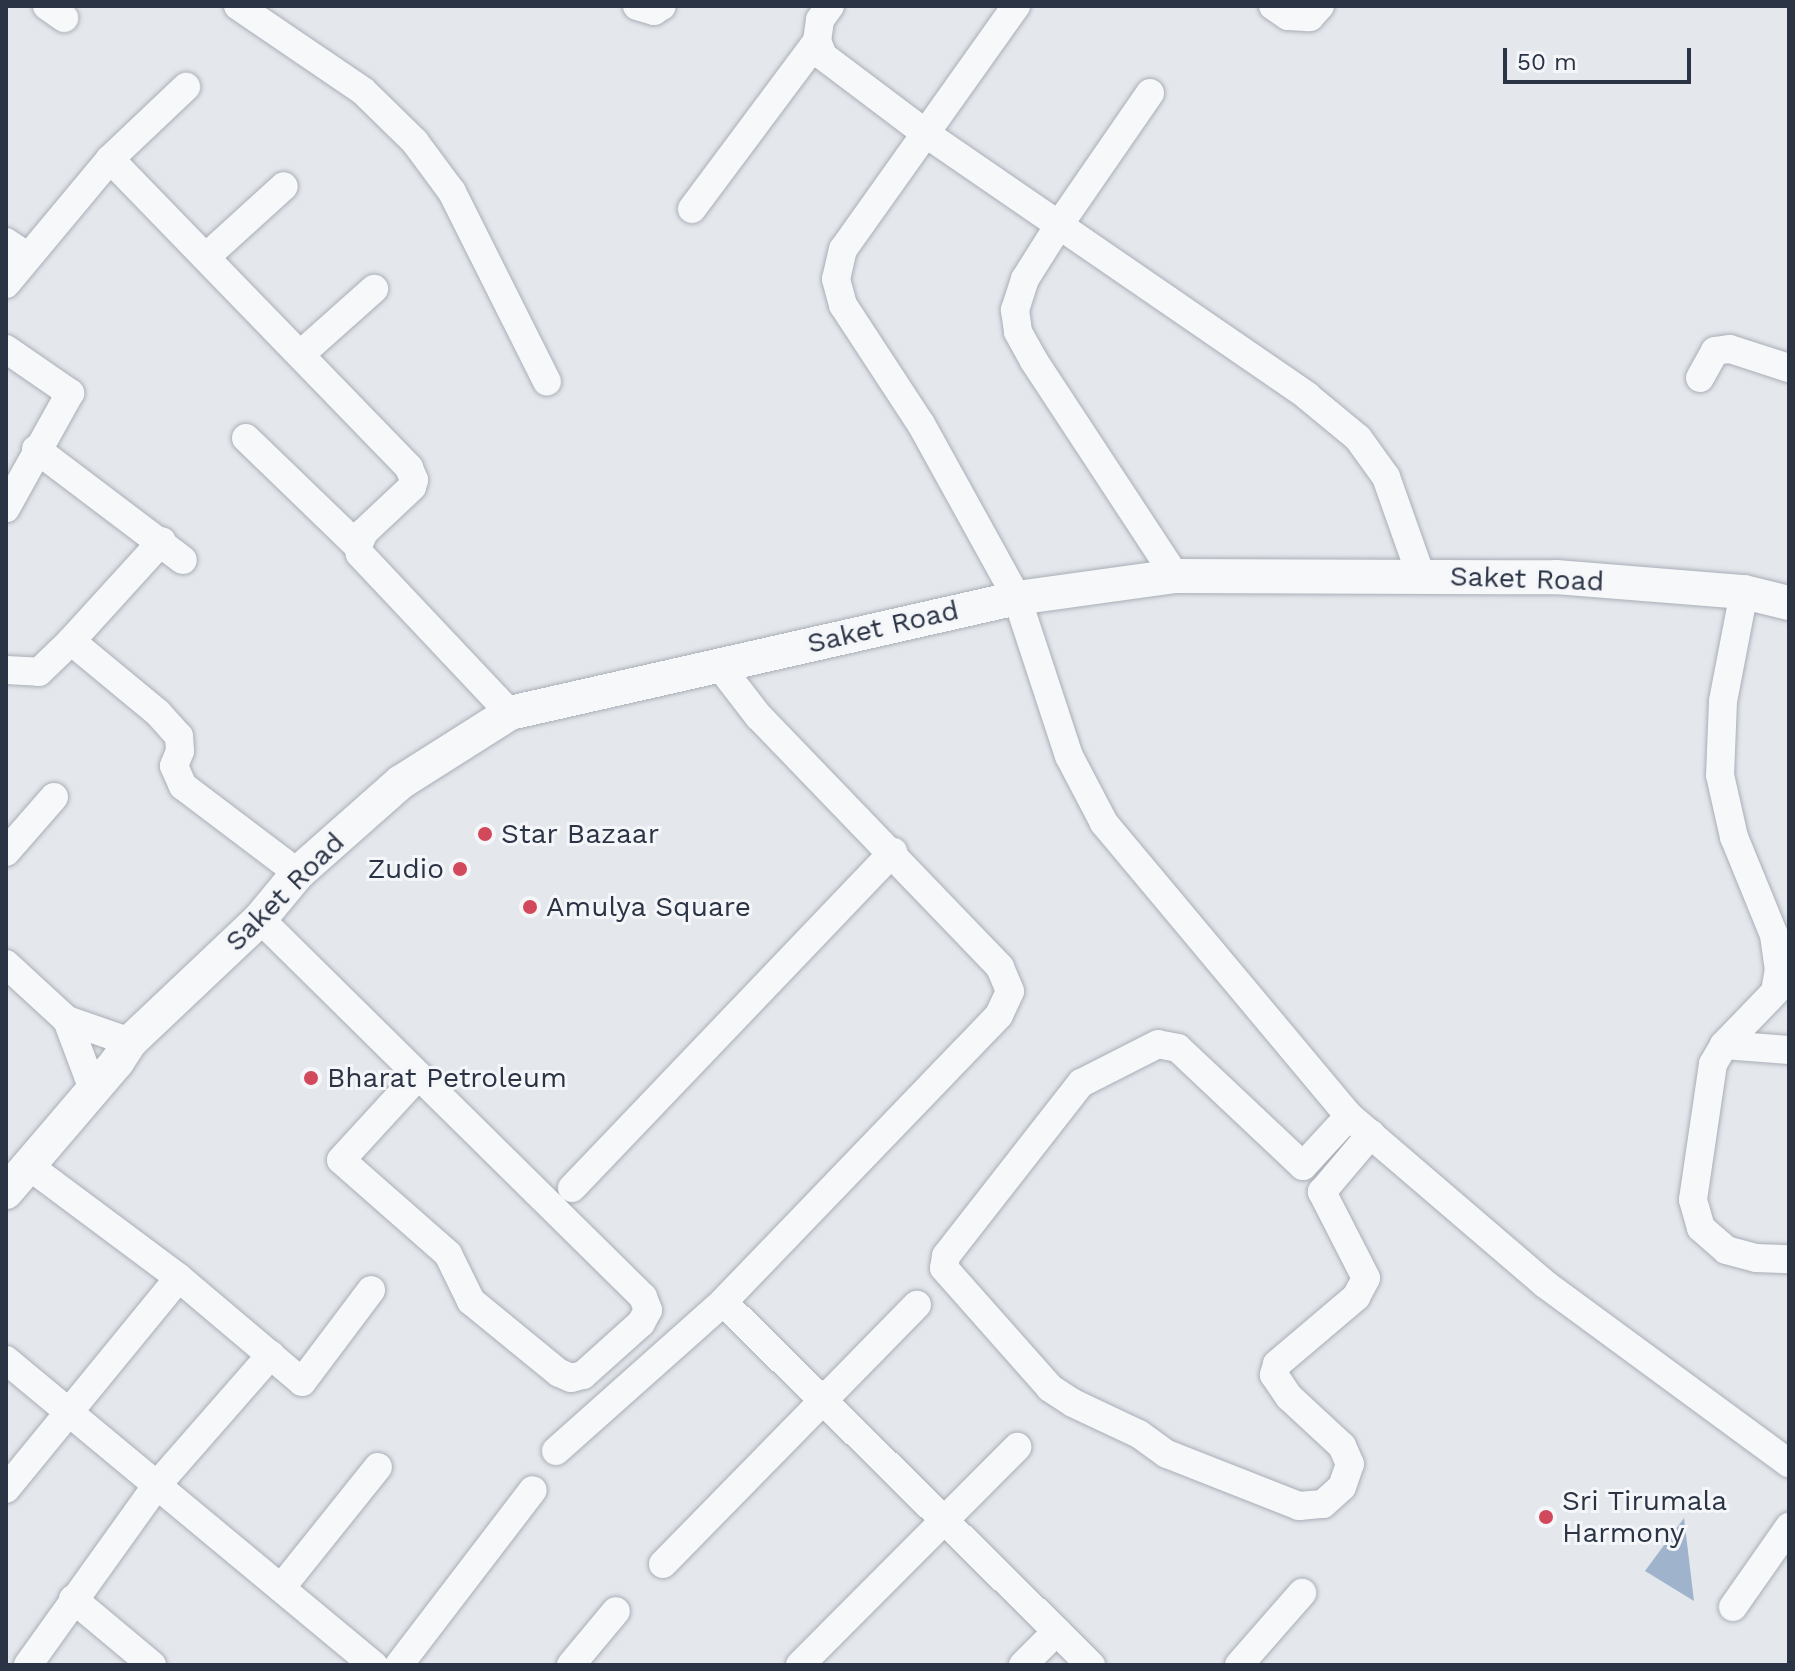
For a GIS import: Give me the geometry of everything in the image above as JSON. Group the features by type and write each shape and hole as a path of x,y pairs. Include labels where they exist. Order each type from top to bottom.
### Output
{"street":[{"path":"238,6 363,91 415,142 452,192 547,382"},
{"path":"637,6 654,11 662,6"},
{"path":"692,209 817,41 820,20 830,6"},
{"path":"1016,6 843,249 836,279 843,305 921,424 1017,598 1069,756 1104,823 1349,1116 1545,1284 1789,1463"},
{"path":"1273,6 1288,16 1310,17 1320,6"},
{"path":"817,41 823,56 925,133 1307,396 1358,438 1386,477 1421,576"},
{"path":"6,284 16,249 186,87"},
{"path":"1150,93 1025,279 1015,310 1018,332 1175,576"},
{"path":"110,159 301,354 413,474 412,487 364,532 358,546"},
{"path":"206,257 284,186"},
{"path":"301,354 374,289"},
{"path":"6,349 70,393 36,449 6,508"},
{"path":"1700,378 1715,351 1730,349 1789,368"},
{"path":"246,438 358,546 360,554 510,713"},
{"path":"36,449 162,541 183,560"},
{"path":"6,670 39,672 162,541"},
{"name":"Saket Road","path":"6,1192 123,1052 260,919 298,873 401,782 510,713 1017,598 1175,576 1556,577 1744,592 1789,603"},
{"path":"1744,592 1723,701 1720,775 1734,837 1782,947 1775,992 1724,1045 1713,1064 1693,1200 1701,1228 1726,1250 1756,1258 1789,1259"},
{"path":"71,641 158,713 179,736 180,751 174,766 183,786 298,873"},
{"path":"556,1451 723,1302 999,1015 1010,991 1000,967 893,852 759,717 719,665"},
{"path":"6,852 54,797"},
{"path":"572,1188 893,852"},
{"path":"260,919 643,1297 648,1310 641,1323 583,1375 571,1378 559,1373 471,1301 448,1254 341,1160 417,1077"},
{"path":"6,964 67,1020 123,1052"},
{"path":"67,1020 93,1089"},
{"path":"1158,1044 1178,1048 1303,1166 1322,1192 1366,1278 1356,1297 1277,1364 1274,1375 1289,1397 1342,1446 1350,1464 1342,1487 1323,1504 1299,1506 1167,1454 1139,1434 1073,1403 1050,1388 944,1268 946,1256 1081,1083 1158,1044"},
{"path":"1724,1045 1789,1050"},
{"path":"1303,1166 1349,1116"},
{"path":"1322,1192 1371,1134"},
{"path":"29,1166 179,1278 302,1382 371,1290"},
{"path":"6,1489 179,1278"},
{"path":"723,1302 1091,1665"},
{"path":"663,1564 917,1305"},
{"path":"28,1665 157,1485 271,1355"},
{"path":"6,1360 374,1665"},
{"path":"800,1665 1017,1447"},
{"path":"281,1588 378,1467"},
{"path":"399,1665 533,1490"},
{"path":"1733,1607 1789,1527"},
{"path":"1239,1665 1302,1593"},
{"path":"73,1599 152,1665"},
{"path":"571,1665 616,1611"},
{"path":"1023,1665 1057,1631"}],"water":[{"path":"1684,1518 1694,1601 1645,1571"}],"place":[{"name":"Star Bazaar","path":"485,834"},
{"name":"Zudio","path":"460,869"},
{"name":"Amulya Square","path":"530,907"},
{"name":"Bharat Petroleum","path":"311,1078"},
{"name":"Sri Tirumala Harmony","path":"1546,1517"}]}
